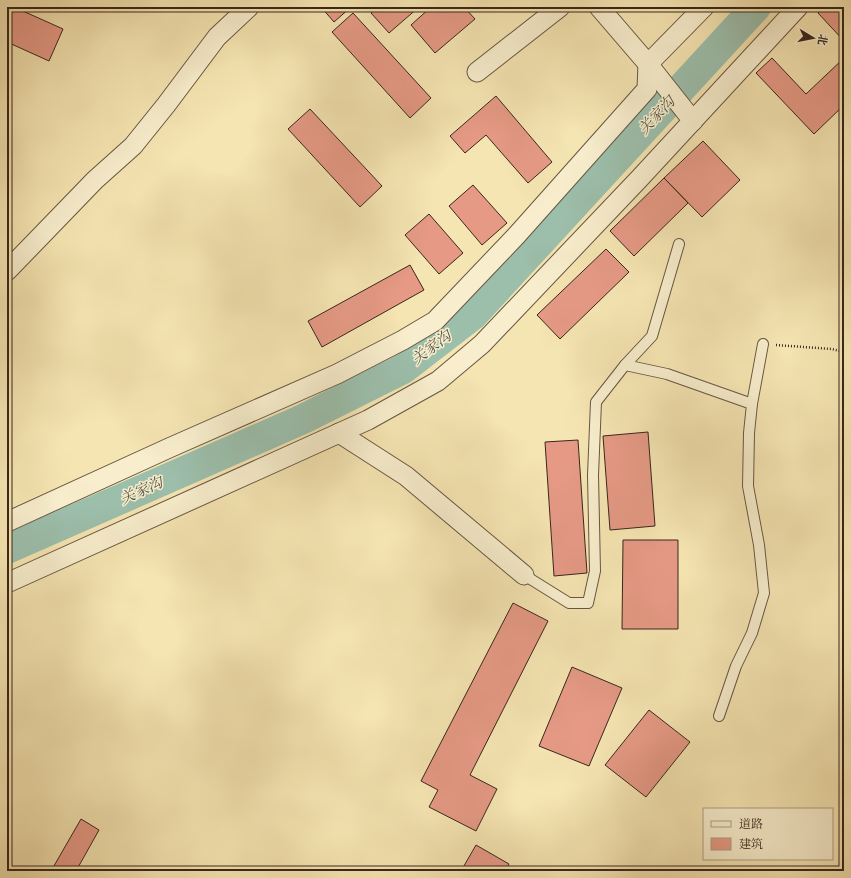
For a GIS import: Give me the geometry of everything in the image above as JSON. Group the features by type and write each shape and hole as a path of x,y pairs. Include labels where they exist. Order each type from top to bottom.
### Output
{"street":[{"path":"7,271 95,180 133,146 217,37 248,7"},
{"path":"477,72 560,7"},
{"path":"599,7 663,82 688,114"},
{"path":"7,522 169,448 337,374 403,340 434,321 516,236 647,89 648,64 704,7"},
{"path":"7,583 368,420 438,381 482,344 634,185 688,114 798,7"},
{"path":"339,433 406,476 524,576"}],"lane":[{"path":"524,576 569,603 588,604 595,571 593,474 596,402 625,365 652,336 679,244"},
{"path":"719,716 736,666 752,633 764,592 759,545 748,486 749,433 752,404 763,344"},
{"path":"625,365 667,374 752,404"}],"path":[{"path":"763,344 832,349 844,352"}],"building":[{"path":"7,7 14,7 63,29 49,61 7,42"},
{"path":"321,7 351,7 334,22"},
{"path":"378,7 419,7 389,33 371,13"},
{"path":"431,7 464,7 475,19 435,53 411,25"},
{"path":"824,7 838,7 844,13 844,41 818,13"},
{"path":"353,13 431,98 410,118 332,32"},
{"path":"772,58 806,94 844,58 844,105 814,134 756,73"},
{"path":"496,96 552,162 528,183 486,135 465,153 450,136"},
{"path":"310,109 382,186 360,207 288,129"},
{"path":"703,141 740,180 702,217 664,178"},
{"path":"664,178 688,203 634,256 610,231"},
{"path":"473,185 507,223 482,245 449,206"},
{"path":"429,214 463,253 439,274 405,235"},
{"path":"606,249 629,272 560,339 537,315"},
{"path":"410,265 424,290 322,347 308,321"},
{"path":"648,432 655,526 610,530 603,436"},
{"path":"578,440 587,573 554,576 545,442"},
{"path":"623,540 678,540 678,629 622,629"},
{"path":"513,603 548,621 470,775 497,789 476,831 429,807 438,790 421,781"},
{"path":"572,667 622,688 589,766 539,746"},
{"path":"649,710 690,742 646,797 605,765"},
{"path":"81,819 99,830 76,871 51,871"},
{"path":"476,845 509,864 505,871 461,871"}],"waterway":[{"name":"关家沟","path":"7,549 303,419 403,369 473,315 756,7"}]}
